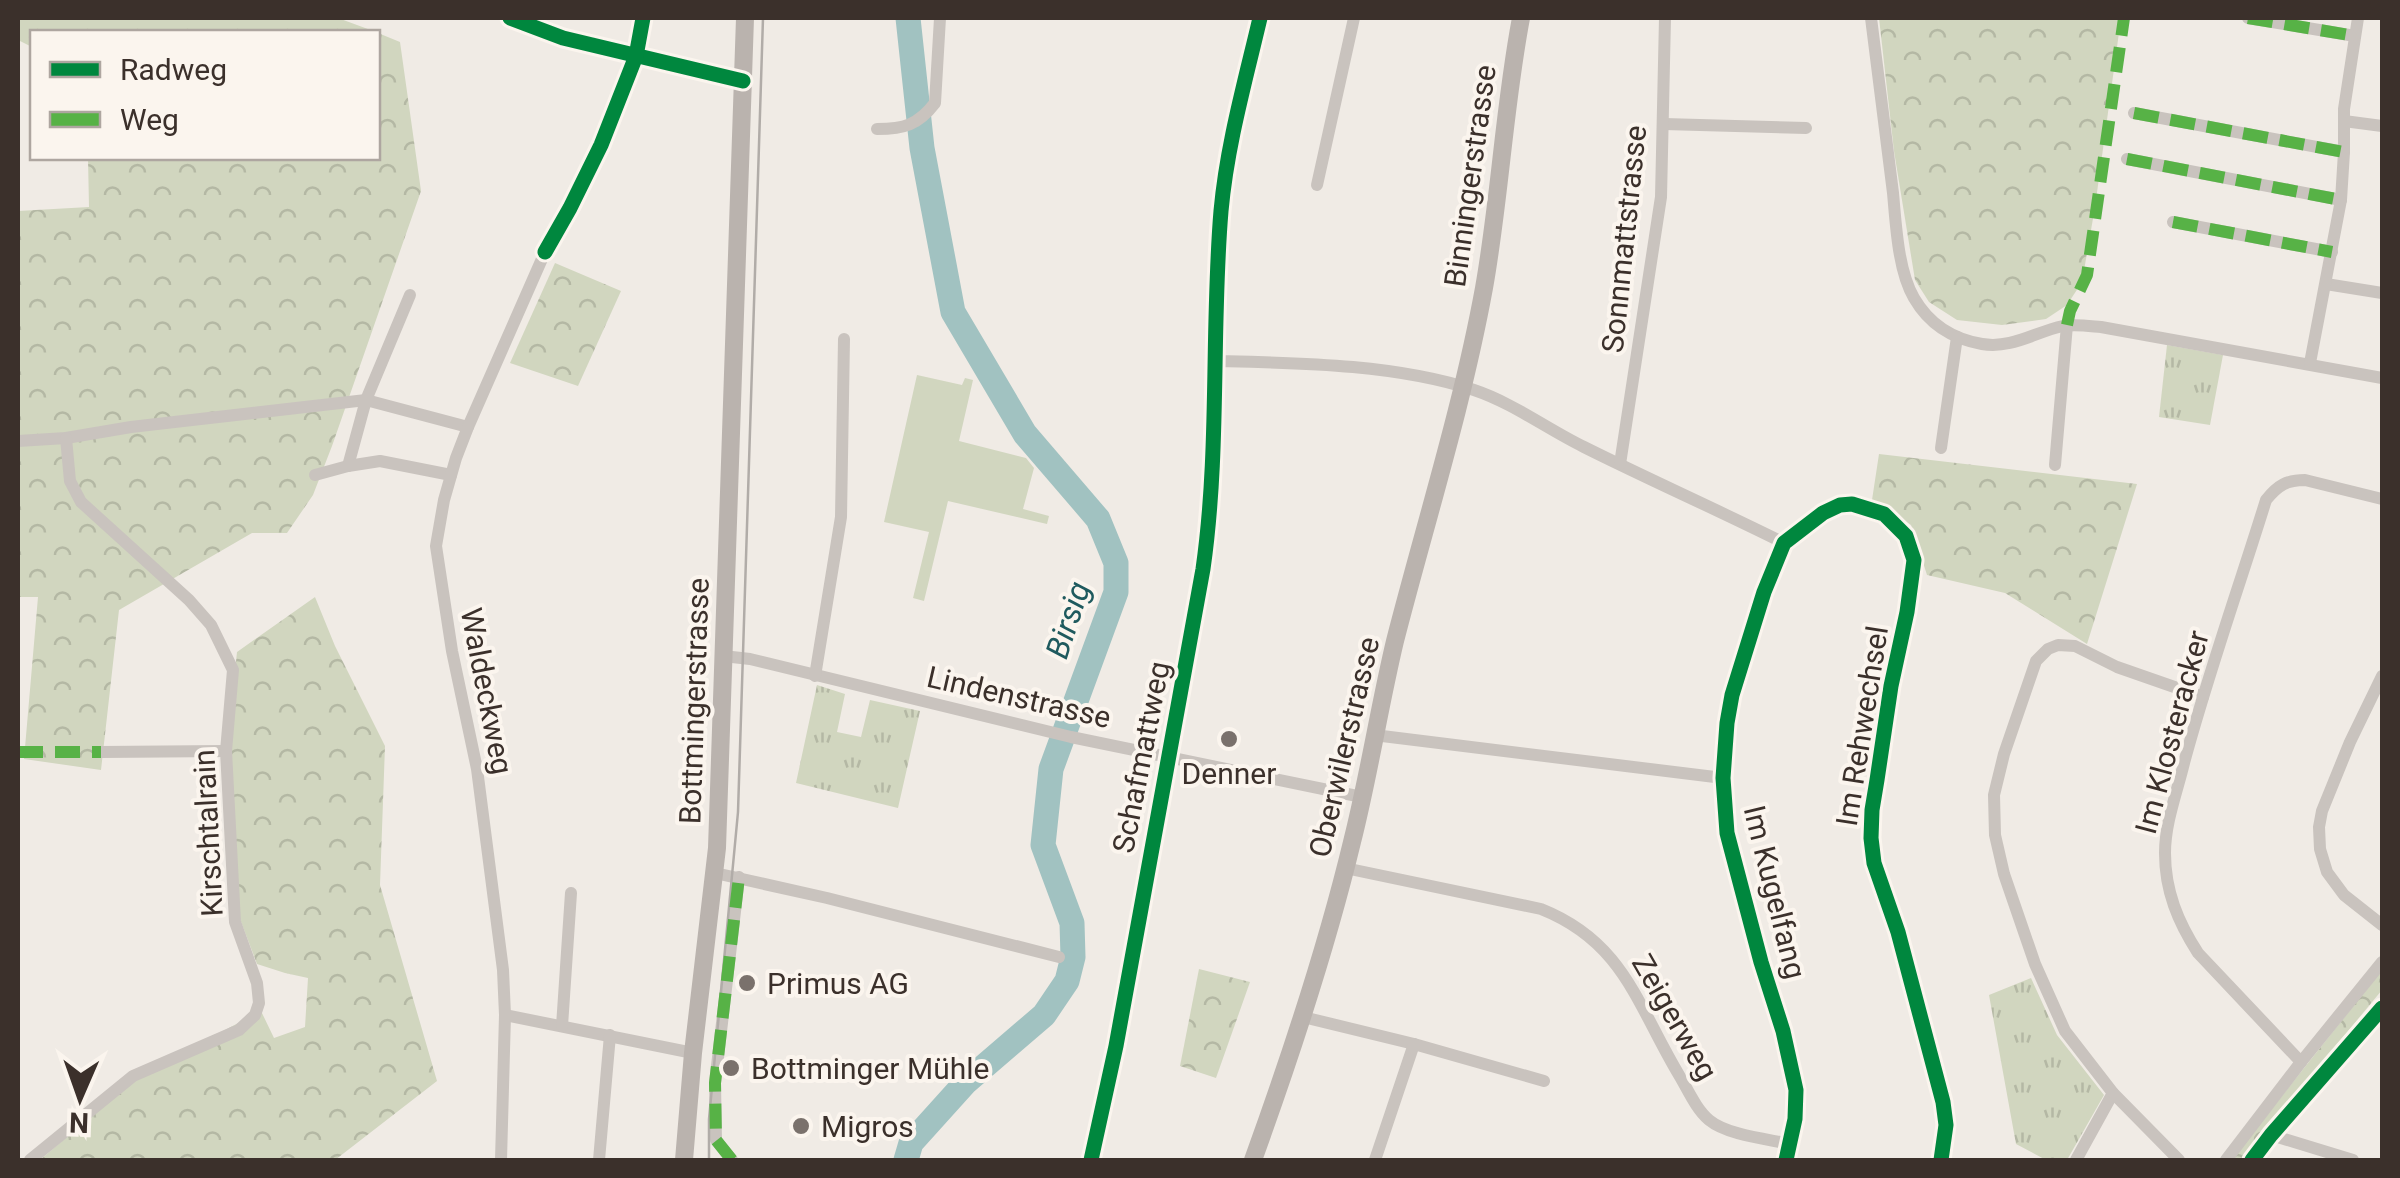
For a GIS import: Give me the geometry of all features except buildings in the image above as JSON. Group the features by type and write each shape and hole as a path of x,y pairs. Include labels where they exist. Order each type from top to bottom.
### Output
{"main road":[{"name":"Bottmingerstrasse","path":"684,1160 715,873 745,18"},
{"name":"Binningerstrasse","path":"1473,342 1522,18"},
{"name":"Oberwilerstrasse","path":"1253,1160 1303,1017 1345,868 1399,629 1473,342"}],"street":[{"path":"510,18 563,38 743,81"},
{"name":"Waldeckweg","path":"502,1160 506,1015 501,952 477,770 452,651 436,546 444,500 468,426 545,252 601,145 636,56 643,18"},
{"path":"877,129 909,126 935,103 940,18"},
{"name":"Schafmattweg","path":"1092,1160 1208,535 1224,183 1260,18"},
{"path":"1317,186 1354,18"},
{"name":"Sonnmattstrasse","path":"1620,464 1660,197 1665,18"},
{"path":"1871,18 1907,286 1933,322 1957,337 1988,345 2012,344 2067,325 2102,327 2382,378"},
{"path":"2248,18 2355,36"},
{"path":"2310,363 2341,200 2344,121 2358,18"},
{"path":"2134,113 2344,152"},
{"path":"2344,121 2382,126"},
{"path":"1664,124 1806,128"},
{"path":"2127,159 2341,200"},
{"path":"2172,222 2332,252"},
{"path":"2326,284 2382,293"},
{"path":"348,466 366,400 410,295"},
{"path":"2055,465 2067,325"},
{"path":"1940,448 1957,337"},
{"path":"816,676 841,517 844,339"},
{"path":"1216,361 1389,373 1492,397 1581,446 1784,544"},
{"path":"18,441 366,400 468,426"},
{"name":"Kirschtalrain","path":"30,1160 133,1076 239,1030 255,1015 258,1004 257,983 234,922 226,751 233,670 212,624 81,502 70,481 66,438"},
{"path":"315,476 380,461 451,474"},
{"name":"Im Klosteracker","path":"2301,1062 2198,953 2170,899 2164,850 2203,697 2266,500 2282,484 2306,480 2382,499"},
{"name":"Im Kugelfang","path":"1786,1160 1795,1119 1796,1090 1727,834 1723,778 1727,723 1764,592 1784,544 1823,512 1852,504"},
{"name":"Im Rehwechsel","path":"1852,504 1884,514 1900,528 1914,560 1891,686 1871,838 1874,863 1898,932 1944,1102 1946,1125 1941,1160"},
{"path":"2179,1160 2113,1093 2065,1030 2035,964 1997,845 1994,795 2036,660 2048,649 2076,646 2116,667 2203,697"},
{"name":"Lindenstrasse","path":"723,656 1071,737 1362,797"},
{"path":"2382,676 2350,742 2319,826 2320,849 2328,872 2344,895 2382,926"},
{"path":"1374,736 1723,778"},
{"path":"100,752 226,751"},
{"name":"Zeigerweg","path":"1345,868 1541,908 1572,922 1608,952 1709,1120 1726,1130 1790,1144"},
{"path":"715,873 1059,957"},
{"path":"732,1160 716,1140 716,1083 740,878"},
{"path":"562,1026 572,893"},
{"path":"2226,1160 2382,962"},
{"path":"2252,1160 2382,1008"},
{"path":"506,1015 693,1054"},
{"path":"1303,1017 1544,1081"},
{"path":"599,1160 610,1035"},
{"path":"1375,1160 1414,1044"},
{"path":"2076,1160 2113,1093"},
{"path":"2271,1136 2353,1160"}],"green space":[{"path":"18,18 338,18 371,30 30,30 30,46 18,40"},
{"path":"1879,18 2121,18 2082,282 2067,305 2046,319 2002,325 1957,320 1929,302 1915,280 1894,151"},
{"path":"380,34 400,42 421,191 313,495 287,533 252,533 119,610 101,770 24,759 38,597 18,597 18,211 89,207 88,160 380,160"},
{"path":"555,263 621,291 578,386 510,363"},
{"path":"2167,345 2223,355 2210,425 2159,417"},
{"path":"917,375 962,385 965,378 973,380 959,441 1026,458 1034,468 1023,509 1049,516 1047,524 948,501 924,601 913,598 929,532 884,522"},
{"path":"1879,454 2137,484 2087,644 2005,593 1927,575 1911,525 1872,500"},
{"path":"315,597 385,746 380,885 437,1081 335,1160 40,1160 138,1076 261,1011 274,1038 305,1027 308,978 257,964 235,906 226,759 237,652"},
{"path":"817,685 845,694 837,732 861,737 870,700 920,711 898,808 796,783"},
{"path":"1199,969 1250,982 1216,1078 1180,1066"},
{"path":"2382,970 2382,990 2244,1160 2231,1160"},
{"path":"2031,978 2057,1035 2104,1095 2067,1160 2046,1160 2016,1144 1989,995"}],"waterway":[{"name":"Birsig","path":"906,1160 911,1143 966,1082 1044,1015 1067,981 1073,957 1072,923 1043,845 1051,769 1116,592 1116,563 1098,519 1025,434 953,312 922,148 908,18"}],"tram line":[{"path":"709,1160 709,1119 738,812 763,18"}],"marked path":[{"path":"2067,325 2087,275 2124,18"},
{"path":"2248,18 2355,36"},
{"path":"2134,113 2344,152"},
{"path":"2127,159 2341,200"},
{"path":"2173,222 2332,252"},
{"path":"18,752 101,752"},
{"path":"732,1160 716,1140 715,1083 739,877"}],"cycle path":[{"path":"510,18 563,38 743,81"},
{"path":"545,252 601,145 636,56 643,18"},
{"path":"1091,1160 1116,1046 1203,569 1212,480 1221,211 1232,138 1260,18"},
{"path":"1786,1160 1795,1119 1796,1090 1727,833 1723,778 1727,723 1764,592 1784,543 1823,513 1852,504 1884,514 1906,536 1914,560 1891,686 1871,838 1874,863 1898,932 1943,1102 1946,1125 1941,1160"},
{"path":"2252,1160 2382,1008"}],"place":[{"name":"Denner","path":"1229,739"},
{"name":"Primus AG","path":"747,983"},
{"name":"Bottminger Mühle","path":"731,1068"},
{"name":"Migros","path":"801,1126"}]}
